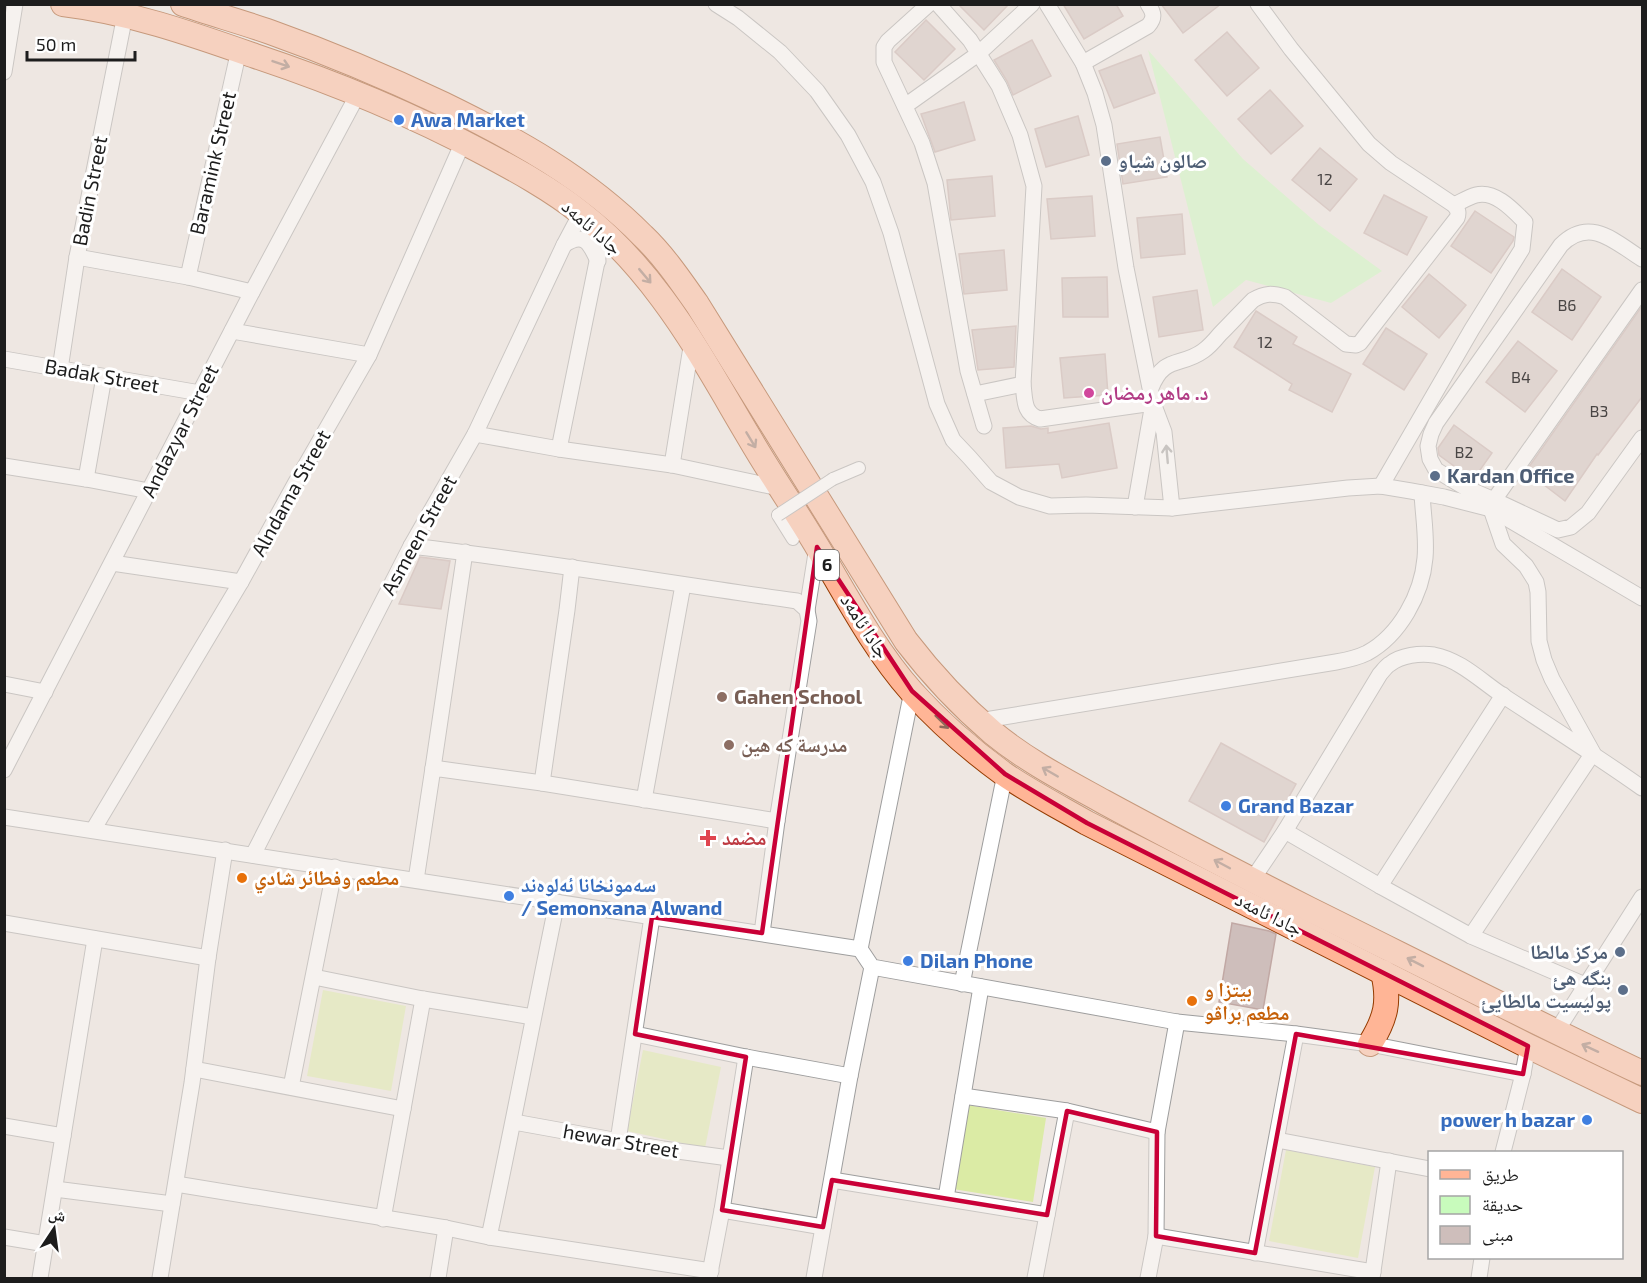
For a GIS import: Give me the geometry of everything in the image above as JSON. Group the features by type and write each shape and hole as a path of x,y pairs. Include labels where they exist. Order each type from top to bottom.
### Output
{"main road":[{"name":"جادا ئامەد","path":"63,4 163,24 358,94 411,116 498,160 581,213 603,232 650,282 712,372 779,488 876,642 912,692 967,745 1005,774 1087,823 1528,1046 1642,1101"},
{"name":"جادا ئامەد","path":"183,4 269,32 402,85 511,138 549,160 621,214 672,267 697,304 906,641 950,693 1014,749 1128,815 1252,880 1642,1073"},
{"path":"498,160 511,138"},
{"path":"535,182 549,160"},
{"path":"1370,1044 1379,1030 1386,1009 1387,987 1383,972"}],"street":[{"path":"4,72 15,4"},
{"path":"716,4 738,18 780,52 817,91 848,135 873,182 891,233 937,404 953,440 991,482 1019,497 1050,506 1172,508 1314,490 1381,486 1493,504 1558,530 1571,527 1588,513 1642,438"},
{"path":"929,4 884,46 884,62 922,143 935,183 968,371 984,426"},
{"path":"938,4 970,40 999,86 1020,135 1034,186 1023,384 1026,409 1034,418 1040,419 1152,395"},
{"path":"905,106 978,54 1032,4"},
{"path":"1047,4 1083,63 1104,125 1126,268 1152,395 1166,442 1172,508"},
{"path":"1083,63 1148,26 1153,17 1148,4"},
{"path":"1135,507 1152,395 1158,373 1174,362 1203,351 1253,300 1263,294 1273,293 1285,297 1346,344 1360,343 1457,218 1457,209 1454,205 1391,163 1369,144 1291,49 1258,4"},
{"name":"Badin Street","path":"60,369 77,257 125,15"},
{"name":"Baramink Street","path":"188,277 238,50"},
{"name":"Andazyar Street","path":"4,770 252,292 358,94"},
{"name":"Alndama Street","path":"93,830 241,582 369,355 464,142"},
{"path":"1381,486 1472,329 1522,249 1525,222 1512,208 1492,196 1478,195 1454,205"},
{"name":"Asmeen Street","path":"253,855 411,546 475,434 564,244 581,213"},
{"path":"1642,259 1599,232 1588,231 1569,237 1561,245 1436,423 1428,446 1430,459 1436,470 1642,598"},
{"path":"559,449 603,232"},
{"path":"564,244 575,239 584,240 591,246 598,261"},
{"path":"77,257 188,277 252,292"},
{"path":"1593,753 1544,660 1539,640 1536,582 1526,566 1503,544 1493,504 1642,290"},
{"path":"232,331 369,355"},
{"path":"672,465 692,341"},
{"name":"Badak Street","path":"4,359 200,393"},
{"path":"86,479 104,376"},
{"path":"975,394 1023,384"},
{"path":"475,434 672,465 779,488"},
{"path":"4,466 149,491"},
{"path":"793,540 778,514 833,479 859,468"},
{"path":"979,720 1336,663 1368,652 1394,629 1411,605 1418,590 1425,557 1422,494"},
{"path":"411,546 572,567 797,602 807,610"},
{"path":"762,933 777,821 809,621 807,610 817,547"},
{"path":"416,880 465,552"},
{"path":"112,562 241,582"},
{"path":"542,783 572,567"},
{"path":"644,800 683,585"},
{"path":"1252,880 1285,831 1380,674 1390,664 1403,657 1432,655 1446,658 1459,665 1642,788"},
{"path":"4,684 45,692"},
{"path":"814,1278 872,967 860,949 912,692"},
{"path":"1380,886 1503,696"},
{"path":"1471,936 1593,753"},
{"path":"433,768 777,821"},
{"path":"962,984 1005,774"},
{"path":"4,817 860,949"},
{"path":"1285,831 1471,936 1585,985"},
{"path":"160,1278 194,1069 208,957 225,850"},
{"path":"291,1087 335,867"},
{"path":"1556,1032 1642,897"},
{"path":"489,1237 557,902"},
{"path":"618,1141 652,916"},
{"path":"4,924 208,957"},
{"path":"40,1278 95,939"},
{"path":"872,967 1177,1022 1370,1044 1523,1074"},
{"path":"314,977 423,999 533,1017"},
{"path":"946,1198 981,987"},
{"path":"383,1219 423,999"},
{"path":"1148,1278 1156,1236 1157,1132 1177,1022"},
{"path":"634,1034 850,1076"},
{"path":"1255,1253 1296,1034"},
{"path":"1503,1151 1528,1046"},
{"path":"176,1184 446,1228 710,1275 746,1057"},
{"path":"194,1069 403,1109"},
{"path":"963,1096 1067,1112 1157,1132"},
{"path":"1035,1278 1067,1112"},
{"name":"hewar Street","path":"514,1122 729,1158"},
{"path":"4,1126 63,1136"},
{"path":"1276,1140 1428,1169"},
{"path":"1156,1236 1373,1275 1389,1161"},
{"path":"832,1180 1047,1215"},
{"path":"54,1189 172,1204"},
{"path":"722,1210 823,1227"},
{"path":"438,1278 446,1228"},
{"path":"4,1237 46,1244"},
{"path":"1479,1278 1482,1259"}],"highlighted area":[{"path":"817,547 912,691 1005,774 1087,823 1528,1046 1523,1074 1296,1034 1255,1253 1156,1236 1157,1132 1067,1111 1047,1215 832,1180 823,1227 722,1210 746,1057 635,1034 652,917 762,933"}],"green space":[{"path":"1148,50 1243,159 1319,225 1382,271 1331,303 1246,280 1213,307"},
{"path":"323,990 406,1006 391,1091 307,1076"},
{"path":"643,1050 721,1067 705,1148 627,1131"},
{"path":"967,1105 1046,1118 1033,1202 953,1189"},
{"path":"1286,1150 1375,1167 1358,1258 1269,1241"}],"building":[{"path":"958,4 1009,4 984,30"},
{"path":"1063,4 1116,4 1123,16 1084,39"},
{"path":"1161,4 1221,4 1183,33"},
{"path":"926,20 955,49 924,80 895,52"},
{"path":"1227,32 1259,68 1227,96 1195,60"},
{"path":"1032,40 1051,76 1013,95 994,60"},
{"path":"1141,55 1155,93 1114,108 1099,71"},
{"path":"1270,90 1303,126 1271,154 1238,119"},
{"path":"964,102 975,140 935,152 921,114"},
{"path":"1078,116 1089,155 1046,167 1035,129"},
{"path":"1160,137 1167,177 1123,184 1117,144"},
{"path":"1320,148 1357,179 1330,211 1292,180"},
{"path":"992,176 995,216 951,220 947,180"},
{"path":"1384,195 1427,217 1407,255 1364,233"},
{"path":"1092,196 1095,236 1051,239 1047,199"},
{"path":"1475,211 1514,237 1491,273 1451,246"},
{"path":"1182,214 1185,254 1141,258 1137,218"},
{"path":"1004,250 1007,290 964,294 959,254"},
{"path":"1562,269 1601,297 1572,340 1532,312"},
{"path":"1429,274 1466,305 1439,338 1402,307"},
{"path":"1107,277 1108,317 1063,317 1062,278"},
{"path":"1197,290 1203,330 1159,337 1153,297"},
{"path":"1642,306 1642,397 1597,454 1565,501 1526,471"},
{"path":"1256,311 1297,337 1293,344 1351,374 1332,412 1289,390 1292,384 1234,347"},
{"path":"1016,326 1014,367 978,370 972,330"},
{"path":"1386,328 1427,354 1404,390 1363,364"},
{"path":"1518,341 1557,371 1525,412 1486,382"},
{"path":"1105,354 1108,395 1064,398 1060,358"},
{"path":"1109,423 1117,468 1062,478 1059,464 1006,468 1003,428 1031,426 1041,429 1048,428 1048,433"},
{"path":"1454,425 1492,453 1473,480 1439,455 1438,448"},
{"path":"420,557 450,561 441,609 399,604"},
{"path":"1221,743 1296,784 1264,842 1189,801"},
{"path":"1232,923 1276,934 1263,1010 1219,1002"}],"place":[{"name":"Awa Market","path":"399,120"},
{"name":"صالون شياو","path":"1106,161"},
{"name":"د. ماهر رمضان","path":"1089,393"},
{"name":"Kardan Office","path":"1435,476"},
{"name":"Gahen School","path":"722,697"},
{"name":"مدرسة كه هين","path":"729,745"},
{"name":"Grand Bazar","path":"1226,806"},
{"name":"مضمد","path":"708,838"},
{"name":"مطعم وفطائر شادي","path":"242,878"},
{"name":"سەمونخانا ئەلوەند / Semonxana Alwand","path":"509,896"},
{"name":"مركز مالطا","path":"1620,952"},
{"name":"Dilan Phone","path":"908,961"},
{"name":"بنگه هئ پوليسيت مالطايئ","path":"1623,990"},
{"name":"بيتزا و مطعم براڤو","path":"1192,1001"},
{"name":"power h bazar","path":"1587,1120"}]}
